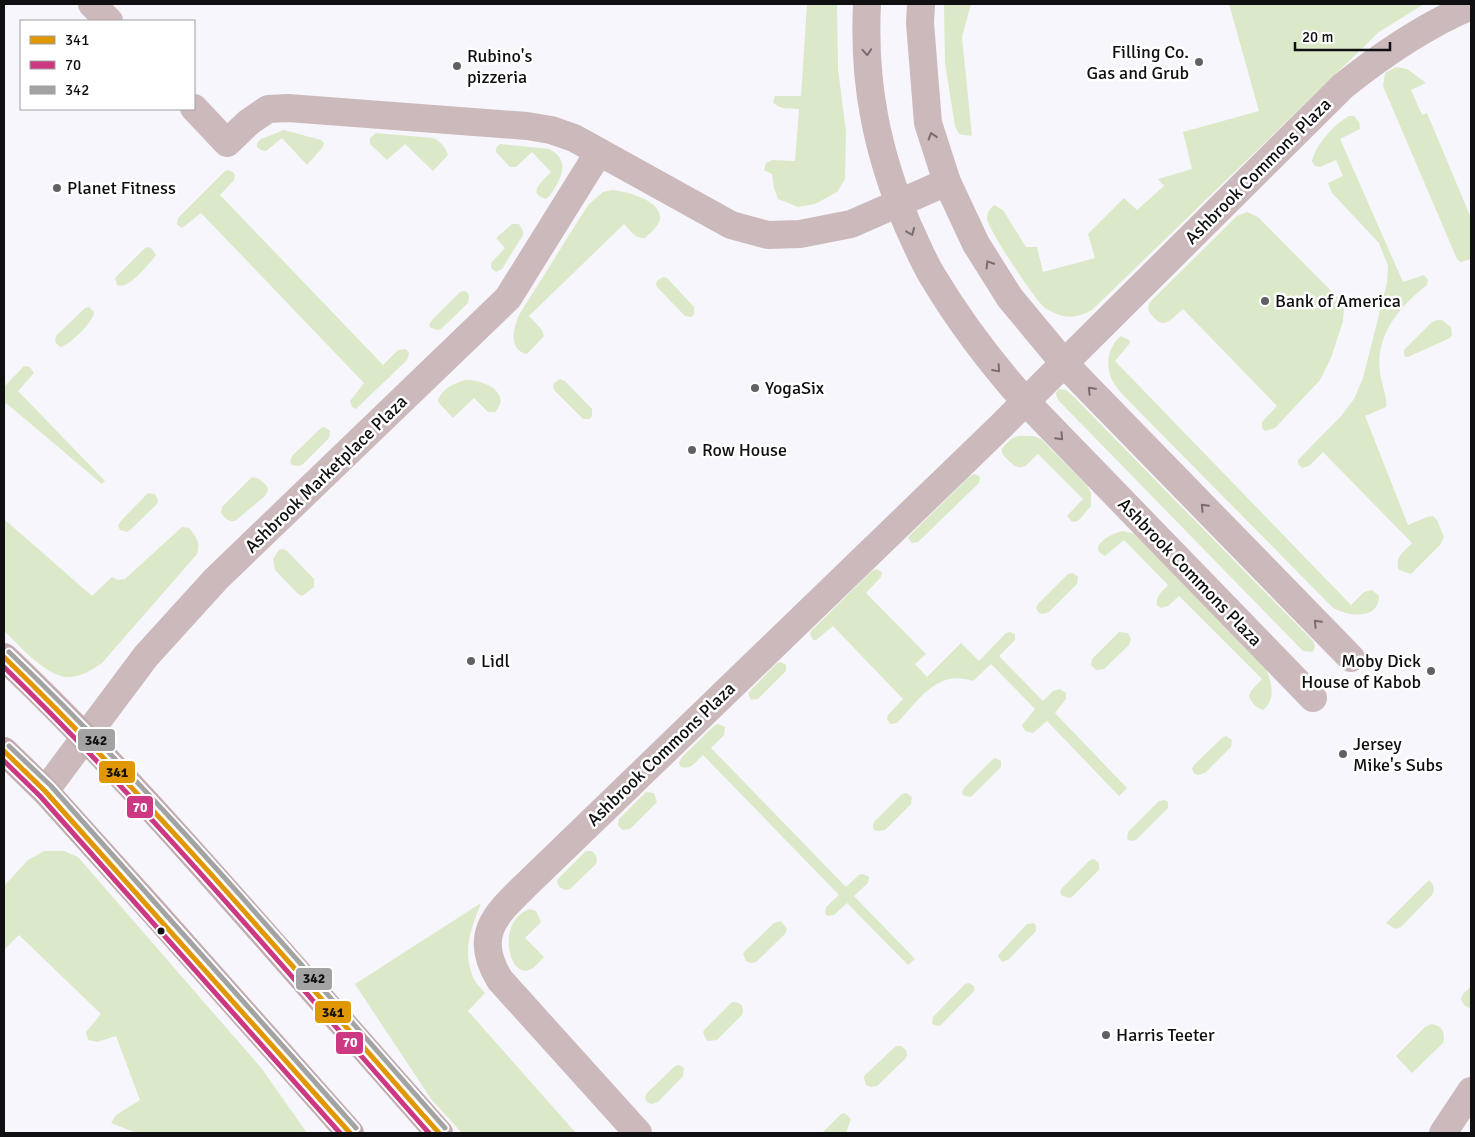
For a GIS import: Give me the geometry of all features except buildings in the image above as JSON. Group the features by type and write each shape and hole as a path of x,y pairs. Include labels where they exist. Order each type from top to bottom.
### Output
{"main road":[{"path":"4,657 85,736 208,870 439,1133"},
{"path":"4,751 45,791 350,1133"}],"street":[{"path":"92,4 108,20"},
{"name":"Ashbrook Commons Plaza","path":"867,4 865,37 870,96 882,153 899,203 920,254 941,290 990,362 1026,402 1313,698"},
{"path":"921,4 920,23 928,123 947,182 976,244 1010,298 1064,363 1352,658"},
{"name":"Ashbrook Commons Plaza","path":"638,1133 500,980 493,969 487,944 492,922 503,906 1026,402 1343,86 1388,52 1446,17 1471,6"},
{"path":"195,109 227,143 249,122 268,109 288,108 527,126 550,130 574,138 726,222 768,235 800,234 851,224 947,182"},
{"name":"Ashbrook Marketplace Plaza","path":"45,791 146,656 216,580 508,298 599,152"},
{"path":"1442,1133 1471,1091"}],"green space":[{"path":"807,4 837,4 838,69 846,132 845,179 837,192 815,204 798,207 778,199 772,174 764,170 766,163 772,160 795,161 799,109 781,107 773,102 775,96 801,96"},
{"path":"944,4 971,4 962,37 972,136 959,134 955,126 945,63"},
{"path":"1229,4 1424,4 1379,32 1092,310 1078,316 1067,317 1045,308 1003,250 989,225 987,218 989,211 994,205 1003,210 1026,247 1037,247 1043,272 1095,258 1088,234 1124,198 1137,210 1164,186 1158,179 1192,169 1183,132 1259,111"},
{"path":"1396,67 1407,69 1426,83 1411,90 1422,115 1427,113 1471,218 1471,259 1461,262 1457,259 1383,86 1385,73"},
{"path":"1349,116 1354,116 1359,122 1360,129 1340,139 1403,282 1424,275 1428,280 1427,285 1399,312 1385,334 1379,359 1386,407 1365,416 1408,525 1433,516 1437,520 1444,537 1440,545 1411,574 1399,570 1398,562 1401,555 1412,543 1323,452 1309,466 1302,468 1298,464 1298,460 1342,415 1354,399 1363,378 1387,283 1388,266 1379,243 1332,193 1328,183 1343,176 1336,160 1320,167 1315,166 1312,161 1317,148 1326,136 1337,124"},
{"path":"284,130 321,140 324,143 307,165 282,138 266,151 257,147 257,143 261,139"},
{"path":"376,133 433,138 442,145 448,155 433,171 405,144 387,160 370,144 370,138"},
{"path":"500,144 549,149 559,157 562,166 561,176 546,199 537,193 537,190 541,182 551,172 532,152 516,167 510,167 496,152 496,148"},
{"path":"228,170 235,175 234,180 220,195 383,365 398,350 406,349 409,353 407,360 356,409 352,407 350,401 364,383 201,213 182,228 177,224 178,218"},
{"path":"612,190 626,192 650,202 659,213 658,225 645,238 641,238 636,236 624,224 529,316 542,330 544,336 527,354 521,352 515,344 514,338 515,326 519,315 588,205 603,192"},
{"path":"1247,212 1258,217 1340,300 1344,309 1343,321 1331,358 1320,380 1275,428 1265,431 1262,428 1262,422 1277,406 1183,309 1165,323 1158,321 1148,310 1152,300 1237,216"},
{"path":"512,224 519,224 523,235 502,269 496,272 491,268 491,263 505,248 496,238"},
{"path":"149,247 156,255 154,258 132,281 122,286 117,285 115,278 145,248"},
{"path":"663,277 667,278 694,307 692,317 685,316 658,288 656,285 657,281"},
{"path":"464,291 469,296 468,303 441,329 431,328 429,325 432,320 460,292"},
{"path":"89,307 94,312 90,321 75,338 60,347 55,342 56,336 85,308"},
{"path":"1442,320 1451,327 1452,335 1450,338 1408,357 1404,356 1404,350 1432,322"},
{"path":"1121,336 1129,340 1130,343 1115,361 1351,605 1364,592 1372,590 1379,596 1378,604 1374,610 1368,613 1354,614 1333,608 1124,396 1113,382 1108,362 1113,345"},
{"path":"24,366 30,367 34,373 18,391 105,481 102,484 6,403 4,405 4,387"},
{"path":"560,379 565,381 592,409 590,419 583,419 555,391 554,383"},
{"path":"465,380 480,382 493,388 498,393 500,405 495,412 488,412 474,398 453,418 438,400 449,387"},
{"path":"1059,389 1066,390 1074,397 1313,641 1315,646 1313,652 1303,651 1060,402 1056,393"},
{"path":"324,427 330,431 329,438 302,465 292,465 290,462 292,456"},
{"path":"1018,436 1034,436 1041,439 1086,484 1091,493 1091,506 1078,521 1072,522 1067,516 1083,499 1038,454 1028,464 1021,467 1014,465 1004,456 1002,448 1011,439"},
{"path":"975,474 980,477 979,483 918,542 912,543 908,538 910,535 971,475"},
{"path":"252,477 259,479 267,486 268,490 265,496 235,521 225,518 221,513 222,507"},
{"path":"148,493 155,494 158,500 157,504 130,530 127,532 120,530 118,526 120,522"},
{"path":"4,519 92,596 112,577 118,580 125,579 182,527 189,528 194,534 198,543 198,550 197,554 102,663 81,675 66,677 58,675 41,665 4,631"},
{"path":"1123,531 1135,534 1266,669 1272,691 1270,701 1263,710 1254,704 1249,696 1262,679 1179,596 1168,606 1160,608 1157,605 1158,596 1168,585 1124,540 1105,556 1100,552 1098,548 1103,541"},
{"path":"283,549 314,579 314,587 302,596 275,570 273,559 279,550"},
{"path":"876,569 882,572 881,577 866,593 926,654 915,664 927,677 961,643 979,661 1006,633 1015,634 1015,640 999,656 1043,701 1053,691 1060,689 1066,693 1066,699 1055,713 1127,788 1119,796 1047,721 1033,733 1025,731 1022,725 1035,709 991,664 973,681 960,678 949,679 930,688 897,723 890,724 887,719 888,715 903,699 833,626 816,640 813,640 810,634"},
{"path":"1073,573 1078,577 1077,584 1049,612 1042,614 1038,612 1036,608 1038,604 1068,574"},
{"path":"1119,632 1128,633 1131,639 1129,645 1104,669 1096,670 1091,665 1092,659"},
{"path":"781,662 786,665 786,671 758,699 751,700 748,694 750,691 777,663"},
{"path":"719,724 725,727 724,735 711,748 846,887 859,875 863,874 869,877 868,883 854,896 915,959 908,965 847,903 834,915 828,916 825,914 826,907 839,895 703,755 691,766 681,767 679,763 681,758 715,725"},
{"path":"1226,736 1232,740 1231,747 1205,773 1198,775 1194,773 1192,769 1194,765"},
{"path":"995,758 1001,761 1001,767 972,796 963,795 964,788"},
{"path":"646,792 654,793 657,802 630,829 622,830 618,825 619,819"},
{"path":"906,793 912,797 911,804 885,830 874,830 874,822 902,794"},
{"path":"1165,800 1168,802 1168,808 1136,840 1127,839 1128,832 1159,801"},
{"path":"44,851 64,851 78,857 262,1069 307,1133 134,1133 111,1123 116,1115 140,1100 116,1036 97,1042 88,1040 86,1032 101,1014 19,935 4,950 4,886 28,860"},
{"path":"586,851 591,851 595,855 596,864 570,889 565,890 559,887 557,881 559,878"},
{"path":"1094,859 1099,863 1099,870 1073,896 1070,898 1062,896 1060,892 1062,888 1090,860"},
{"path":"1429,880 1434,887 1432,895 1401,927 1395,929 1386,923"},
{"path":"481,903 471,931 468,958 474,979 485,993 468,1011 576,1133 462,1133 431,1099 355,984"},
{"path":"530,909 536,911 541,922 525,938 544,957 531,969 521,970 515,965 511,956 509,935 513,924 520,915"},
{"path":"781,921 787,929 785,934 756,962 746,961 743,954 745,951 774,923"},
{"path":"1034,923 1036,931 1008,960 1002,962 998,956 1000,953 1027,924"},
{"path":"969,983 974,986 974,991 941,1025 932,1024 933,1017 965,984"},
{"path":"1471,986 1471,1009 1464,1005 1461,999"},
{"path":"732,1002 742,1006 742,1015 717,1040 708,1041 703,1032"},
{"path":"1431,1024 1438,1026 1442,1030 1444,1036 1443,1043 1412,1073 1396,1056 1425,1027"},
{"path":"896,1046 901,1046 906,1050 907,1056 905,1059 877,1086 871,1087 866,1085 865,1075"},
{"path":"679,1065 684,1068 683,1076 658,1102 651,1104 647,1102 645,1098 647,1093 675,1066"},
{"path":"845,1113 851,1119 846,1133 822,1133 841,1114"}],"transit line":[{"name":"342","path":"9,652 122,767 232,886 445,1128"},
{"name":"341","path":"4,657 172,831 439,1133"},
{"name":"70","path":"4,667 115,780 168,838 429,1133"},
{"name":"342","path":"9,746 51,786 356,1128"},
{"name":"341","path":"4,751 45,791 350,1133"},
{"name":"70","path":"4,761 40,796 340,1133"}],"place":[{"name":"Filling Co. Gas and Grub","path":"1199,62"},
{"name":"Rubino's pizzeria","path":"457,66"},
{"name":"Planet Fitness","path":"57,188"},
{"name":"Bank of America","path":"1265,301"},
{"name":"YogaSix","path":"755,388"},
{"name":"Row House","path":"692,450"},
{"name":"Lidl","path":"471,661"},
{"name":"Moby Dick House of Kabob","path":"1431,671"},
{"name":"Jersey Mike's Subs","path":"1343,754"},
{"name":"Harris Teeter","path":"1106,1035"}]}
